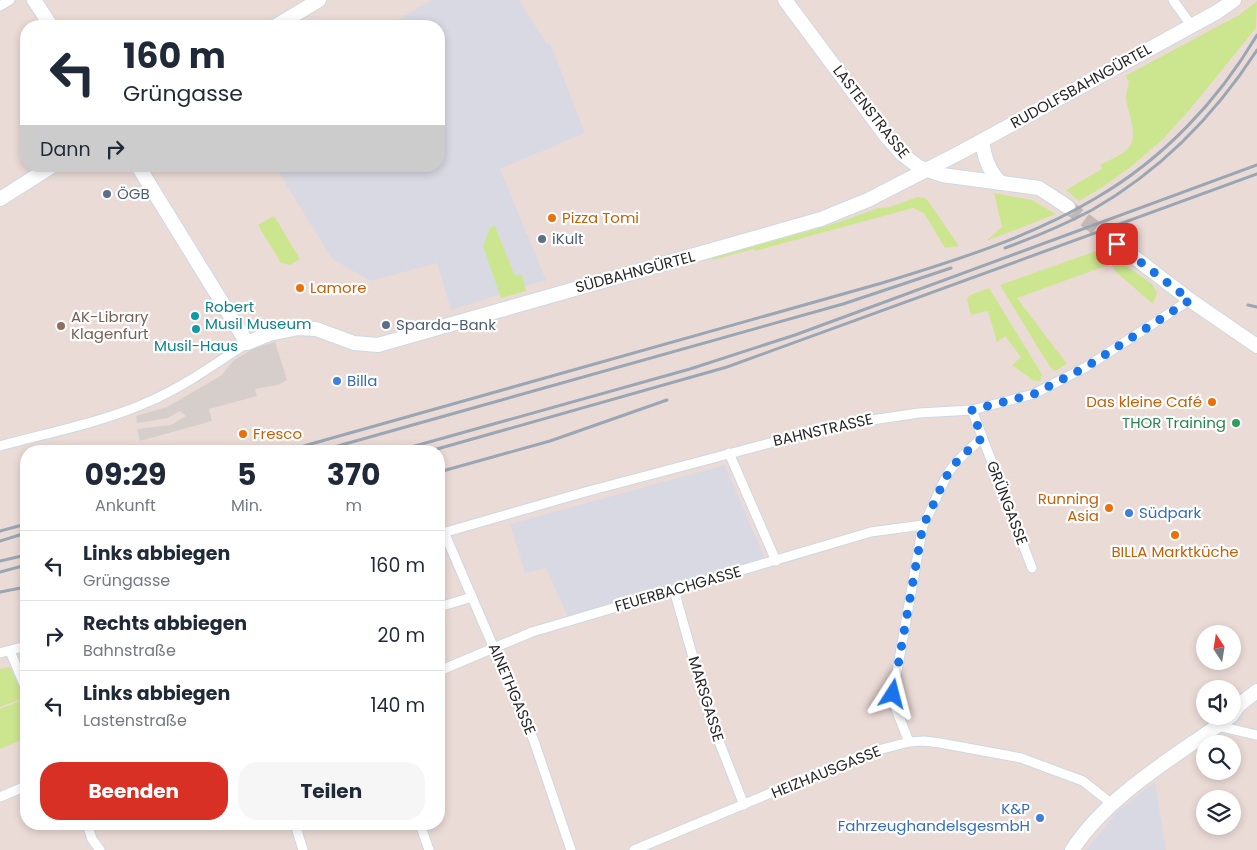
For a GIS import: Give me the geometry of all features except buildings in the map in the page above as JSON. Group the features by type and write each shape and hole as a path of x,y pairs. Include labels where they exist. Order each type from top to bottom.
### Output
{"street":[{"path":"0,6 10,0"},
{"path":"34,0 47,20"},
{"path":"286,20 319,0"},
{"name":"LASTENSTRASSE","path":"785,0 903,156 918,167 942,175 1038,188 1068,207"},
{"path":"1173,0 1191,25"},
{"name":"RUDOLFSBAHNGÜRTEL","path":"927,170 1217,12 1234,0"},
{"path":"982,141 988,167 1001,183"},
{"name":"SÜDBAHNGÜRTEL","path":"247,343 269,334 299,328 316,329 354,343 378,346 574,288 678,261 814,221 845,210 927,170"},
{"path":"0,199 43,172"},
{"path":"0,446 147,403 178,387 247,343 142,172"},
{"path":"1117,244 1190,300 1257,346"},
{"name":"BAHNSTRASSE","path":"445,532 728,453 838,425 873,418 972,410 1034,394 1086,367 1190,300"},
{"name":"GRÜNGASSE","path":"972,410 1032,568"},
{"path":"909,742 896,708 893,694 923,525 957,461 982,438"},
{"path":"728,453 776,561"},
{"name":"FEUERBACHGASSE","path":"445,669 532,632 871,532 923,525"},
{"name":"AINETHGASSE","path":"445,541 472,597 534,742 571,850"},
{"name":"MARSGASSE","path":"674,590 711,721 744,805"},
{"path":"445,605 472,597"},
{"path":"0,654 20,648"},
{"path":"10,651 20,675"},
{"path":"1241,703 1257,691"},
{"path":"1241,710 1257,701"},
{"path":"1072,850 1081,836 1112,804 1218,726 1257,735"},
{"name":"HEIZHAUSGASSE","path":"634,850 867,753 909,742 940,743 1021,758 1083,781 1112,804"},
{"path":"0,797 20,789"},
{"path":"89,830 93,850"},
{"path":"297,830 303,850"},
{"path":"422,830 429,850"},
{"path":"92,839 100,850"}],"shaded area":[{"path":"431,0 519,0 547,44 550,43 585,133 500,169 546,280 451,310 437,263 371,281 332,259 279,172 445,172 445,20 398,20"},
{"path":"275,342 287,380 278,385 255,389 257,396 209,409 212,421 140,441 137,429 171,425 186,416 180,411 168,418 137,423 136,416 167,407 222,375 233,361 254,348"},
{"path":"725,465 765,559 568,617 546,568 525,573 510,524"},
{"path":"1155,782 1166,850 1086,850 1118,811"}],"green space":[{"path":"1257,1 1256,28 1191,108 1163,139 1132,166 1079,201 1066,190 1102,169 1100,165 1124,152 1132,143 1132,127 1126,97 1129,82 1125,76 1239,15"},
{"path":"994,193 1032,200 1056,214 986,241 1002,227"},
{"path":"917,197 925,198 928,201 959,246 945,248 924,213 913,208 755,251 754,249 713,260 712,258 827,226"},
{"path":"274,216 300,259 290,265 281,263 258,225"},
{"path":"495,226 515,276 522,274 526,291 501,298 483,246 490,228"},
{"path":"1102,249 1152,284 1157,293 1153,304 1116,272 1111,264 1017,298 1067,364 1055,371 1040,351 1000,285"},
{"path":"989,288 1040,371 1042,375 1040,381 1034,381 1012,365 1021,357 1005,336 997,342 988,311 971,315 967,299 970,295"},
{"path":"10,667 20,689 20,700 0,707 0,669"},
{"path":"20,701 20,741 0,749 0,709"}],"tunnel":[{"path":"1068,207 1117,244"}],"railway":[{"path":"307,445 882,283 964,257 1045,225 1121,183 1166,147 1187,127 1225,83 1257,35"},
{"path":"1005,248 1092,210 1141,178 1184,140 1204,119 1241,74 1257,50"},
{"path":"418,445 690,369 795,335 1257,165"},
{"path":"445,447 727,367 1257,174"},
{"path":"341,445 843,304 951,268"},
{"path":"1248,305 1257,307"},
{"path":"445,470 550,441 667,400"},
{"path":"0,531 20,526"},
{"path":"0,541 20,535"},
{"path":"0,561 20,556"},
{"path":"0,572 20,567"},
{"path":"0,592 20,588"}],"place":[{"name":"ÖGB","path":"107,194"},
{"name":"Pizza Tomi","path":"552,218"},
{"name":"iKult","path":"542,239"},
{"name":"Lamore","path":"300,288"},
{"name":"Robert Musil Museum","path":"195,316"},
{"name":"Sparda-Bank","path":"386,325"},
{"name":"AK-Library Klagenfurt","path":"61,326"},
{"name":"Musil-Haus","path":"196,329"},
{"name":"Billa","path":"337,381"},
{"name":"Das kleine Café","path":"1212,402"},
{"name":"THOR Training","path":"1236,423"},
{"name":"Fresco","path":"243,434"},
{"name":"Running Asia","path":"1109,508"},
{"name":"Südpark","path":"1129,513"},
{"name":"BILLA Marktküche","path":"1175,535"},
{"name":"K&P FahrzeughandelsgesmbH","path":"1040,818"}],"route":[{"path":"893,694 923,525 957,461 982,438 972,410 1034,394 1086,367 1190,300 1117,244"}]}
